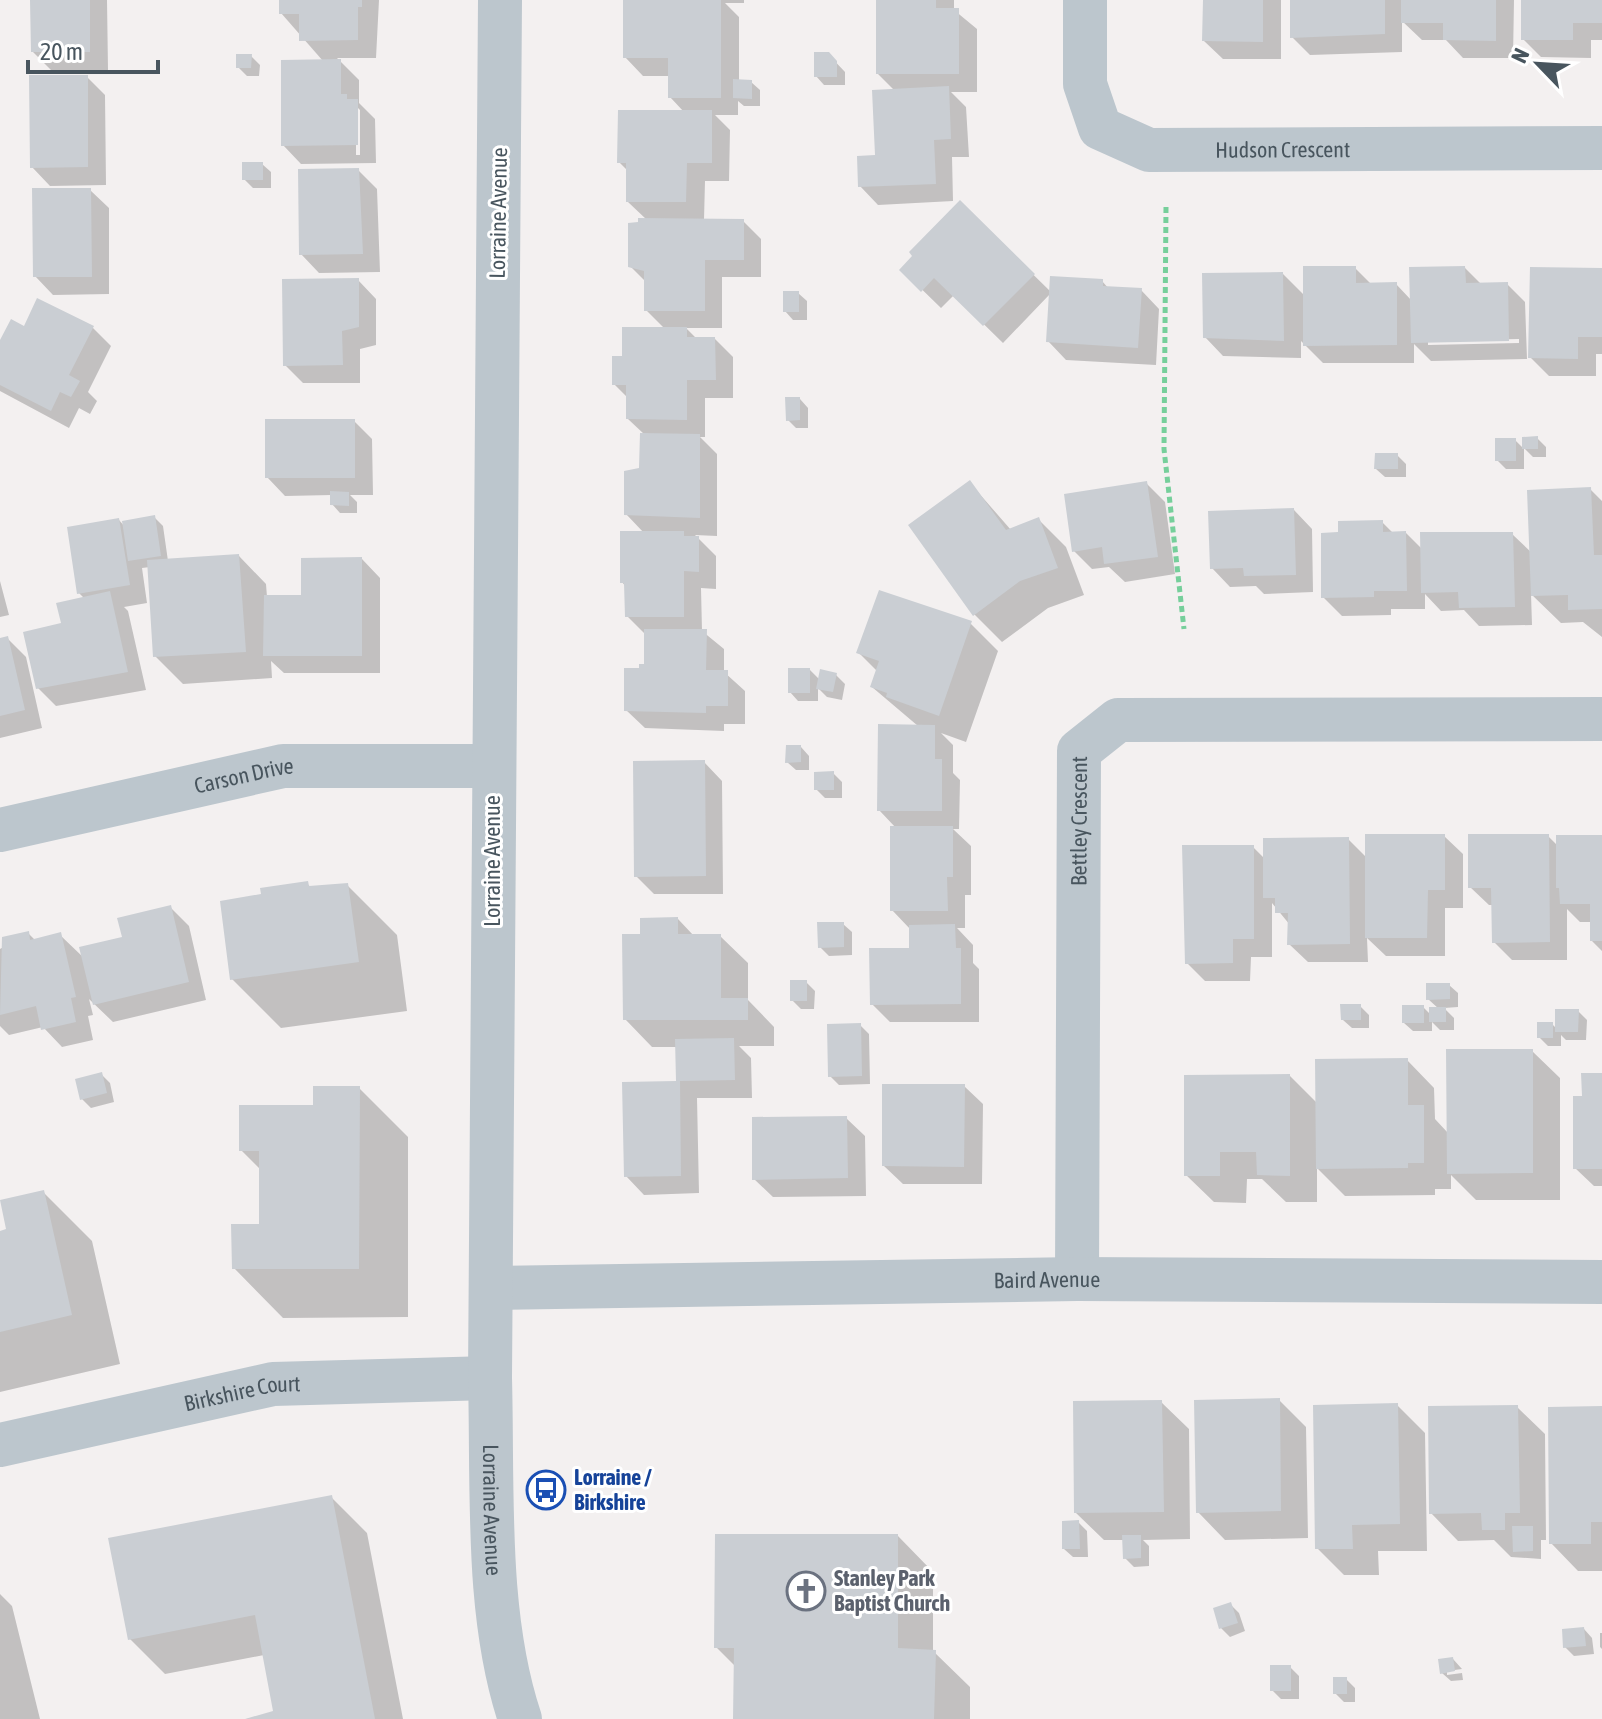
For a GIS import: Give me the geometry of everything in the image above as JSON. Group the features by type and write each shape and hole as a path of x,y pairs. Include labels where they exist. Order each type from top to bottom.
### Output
{"street":[{"name":"Lorraine Avenue","path":"500,0 490,1378 495,1541 505,1673 520,1719"},
{"name":"Hudson Crescent","path":"1085,0 1085,84 1100,128 1149,150 1602,148"},
{"name":"Bettley Crescent","path":"1077,1279 1079,751 1118,720 1602,719"},
{"name":"Carson Drive","path":"0,830 283,766 493,766"},
{"name":"Baird Avenue","path":"491,1288 1077,1279 1602,1282"},
{"name":"Birkshire Court","path":"0,1445 273,1384 490,1378"}],"path":[{"path":"1166,207 1164,449 1184,629"}],"building":[{"path":"30,0 90,0 90,52 31,52"},
{"path":"279,0 362,0 362,7 358,7 358,40 299,41 299,14 279,14"},
{"path":"623,0 721,0 721,98 668,98 668,58 623,58"},
{"path":"876,0 936,0 936,8 959,8 959,74 876,74"},
{"path":"1203,0 1263,0 1263,42 1202,41"},
{"path":"1290,0 1385,0 1385,34 1290,38"},
{"path":"1401,0 1496,0 1496,41 1443,40 1443,23 1401,23"},
{"path":"1521,0 1602,0 1602,23 1573,23 1573,40 1521,40"},
{"path":"814,52 829,52 837,61 837,77 814,77"},
{"path":"236,54 252,54 251,68 236,68"},
{"path":"341,59 341,94 347,94 347,99 358,99 358,145 281,146 281,60"},
{"path":"29,75 88,75 88,167 30,168"},
{"path":"733,79 752,80 752,99 733,98"},
{"path":"949,86 951,139 934,140 936,184 858,187 857,156 875,155 872,90"},
{"path":"618,110 712,110 712,163 687,163 686,202 626,202 626,163 617,163"},
{"path":"242,162 263,162 263,180 242,180"},
{"path":"359,168 363,254 299,255 298,169"},
{"path":"32,188 91,188 92,277 33,277"},
{"path":"960,200 1035,274 983,326 934,278 921,292 899,270 912,256 909,252"},
{"path":"638,218 744,219 744,260 705,260 705,311 644,311 644,271 628,267 628,223 638,222"},
{"path":"1303,266 1356,266 1356,283 1397,282 1397,345 1303,346"},
{"path":"1465,266 1466,283 1508,282 1509,341 1411,343 1409,267"},
{"path":"1530,267 1602,268 1602,337 1578,337 1578,359 1528,358"},
{"path":"1283,272 1284,341 1203,338 1202,273"},
{"path":"1050,276 1103,279 1103,286 1142,288 1138,348 1046,342"},
{"path":"359,278 359,327 342,331 343,365 283,366 282,279"},
{"path":"783,291 799,291 799,312 783,312"},
{"path":"37,298 94,326 69,375 80,381 71,397 60,392 51,411 0,385 0,340 11,319 24,326"},
{"path":"622,327 687,327 687,337 715,337 716,380 687,380 687,420 626,419 626,385 612,385 612,356 622,356"},
{"path":"785,397 800,397 800,420 786,421"},
{"path":"265,419 355,419 355,478 265,478"},
{"path":"640,433 700,434 700,518 624,515 624,471 639,468"},
{"path":"1538,436 1538,449 1522,449 1522,437"},
{"path":"1495,438 1516,438 1516,461 1495,461"},
{"path":"1375,453 1398,453 1398,469 1374,469"},
{"path":"970,480 1006,530 1039,517 1058,568 1020,581 973,616 908,525"},
{"path":"1147,481 1158,557 1104,564 1102,547 1072,552 1064,494"},
{"path":"1591,487 1594,555 1602,555 1602,609 1568,610 1568,595 1531,596 1527,490"},
{"path":"330,491 349,492 349,506 330,505"},
{"path":"1294,508 1296,575 1244,576 1243,568 1210,569 1208,511"},
{"path":"155,515 161,556 128,561 122,521"},
{"path":"119,518 130,585 77,594 67,527"},
{"path":"1383,520 1383,532 1406,531 1407,591 1374,591 1374,597 1321,598 1321,533 1338,532 1338,521"},
{"path":"620,531 684,531 684,536 699,536 699,572 684,571 684,617 625,617 624,583 620,583"},
{"path":"1420,532 1513,532 1515,607 1459,608 1458,592 1421,593"},
{"path":"239,554 246,652 153,657 147,560"},
{"path":"362,557 362,656 263,656 264,595 301,595 301,558"},
{"path":"879,590 972,621 939,716 886,697 887,693 870,687 879,661 856,653"},
{"path":"110,591 128,672 36,689 23,632 61,623 56,603"},
{"path":"644,629 707,629 706,670 728,670 728,706 706,706 706,713 624,711 624,668 639,668 639,664 644,664"},
{"path":"8,636 25,710 0,716 0,638"},
{"path":"788,668 810,668 810,693 788,693"},
{"path":"820,669 837,673 833,692 816,689"},
{"path":"878,724 935,725 935,759 942,759 942,811 877,811"},
{"path":"786,745 801,745 801,762 785,763"},
{"path":"705,760 706,876 634,877 633,761"},
{"path":"834,771 834,790 814,790 814,772"},
{"path":"890,826 953,826 953,877 947,877 948,911 890,911"},
{"path":"1365,834 1445,834 1445,890 1428,890 1427,938 1365,938"},
{"path":"1468,834 1549,834 1550,942 1492,943 1491,888 1468,888"},
{"path":"1556,835 1602,835 1602,941 1590,941 1590,904 1560,904 1559,888 1556,888"},
{"path":"1349,837 1350,944 1287,945 1288,913 1275,913 1275,898 1263,898 1263,838"},
{"path":"1182,845 1254,845 1254,939 1233,939 1233,963 1185,964"},
{"path":"308,881 309,886 348,883 359,962 230,980 220,901 261,894 260,888"},
{"path":"171,905 189,982 93,1005 79,947 122,937 117,918"},
{"path":"678,917 678,934 721,934 721,998 748,998 748,1020 623,1020 622,934 640,934 640,918"},
{"path":"817,922 844,922 844,947 818,948"},
{"path":"955,924 956,948 961,948 961,1004 870,1005 869,948 909,948 909,925"},
{"path":"29,931 30,940 61,932 76,997 71,998 76,1022 41,1030 36,1006 0,1015 2,937"},
{"path":"790,980 807,980 807,1001 790,1001"},
{"path":"1426,983 1450,983 1450,999 1426,1000"},
{"path":"1340,1004 1361,1004 1361,1020 1341,1020"},
{"path":"1402,1005 1424,1005 1424,1023 1402,1023"},
{"path":"1429,1007 1446,1007 1446,1022 1429,1022"},
{"path":"1555,1009 1579,1009 1578,1032 1555,1032"},
{"path":"1537,1022 1553,1022 1553,1038 1537,1038"},
{"path":"861,1023 862,1076 828,1077 827,1024"},
{"path":"734,1038 735,1080 680,1081 681,1176 624,1177 622,1082 676,1081 675,1039"},
{"path":"1446,1049 1533,1049 1533,1173 1447,1174"},
{"path":"1408,1058 1408,1105 1424,1105 1424,1163 1408,1163 1408,1168 1316,1169 1315,1059"},
{"path":"102,1072 107,1093 80,1100 75,1079"},
{"path":"1581,1073 1602,1073 1602,1169 1573,1169 1573,1096 1582,1096"},
{"path":"1290,1074 1290,1176 1257,1175 1256,1152 1220,1152 1220,1176 1184,1176 1184,1075"},
{"path":"882,1084 965,1084 964,1167 882,1166"},
{"path":"313,1086 360,1086 359,1269 232,1269 231,1224 259,1224 259,1151 239,1151 239,1105 313,1105"},
{"path":"847,1116 848,1178 752,1180 752,1117"},
{"path":"44,1190 72,1315 0,1332 0,1231 6,1229 0,1200"},
{"path":"1280,1398 1281,1511 1196,1513 1194,1400"},
{"path":"1162,1400 1164,1512 1074,1513 1073,1401"},
{"path":"1398,1403 1400,1524 1352,1525 1353,1549 1315,1549 1313,1405"},
{"path":"1518,1405 1520,1513 1505,1513 1505,1530 1482,1530 1481,1513 1429,1514 1428,1406"},
{"path":"1602,1406 1602,1522 1591,1522 1591,1544 1549,1544 1548,1407"},
{"path":"332,1495 375,1719 245,1719 273,1711 255,1615 128,1640 108,1538"},
{"path":"1079,1520 1080,1549 1062,1549 1062,1521"},
{"path":"1512,1526 1533,1526 1533,1551 1513,1552"},
{"name":"Stanley Park Baptist Church","path":"715,1534 898,1534 898,1648 936,1650 934,1719 733,1719 734,1648 714,1648"},
{"path":"1122,1535 1141,1535 1141,1558 1123,1559"},
{"path":"1231,1602 1238,1623 1219,1629 1213,1608"},
{"path":"1584,1627 1586,1646 1563,1648 1562,1629"},
{"path":"1453,1657 1455,1671 1440,1674 1438,1659"},
{"path":"1270,1665 1291,1665 1291,1691 1270,1691"},
{"path":"1333,1677 1347,1677 1347,1694 1333,1694"}],"place":[{"name":"Lorraine / Birkshire","path":"546,1490"},
{"name":"Stanley Park Baptist Church","path":"806,1591"}]}
